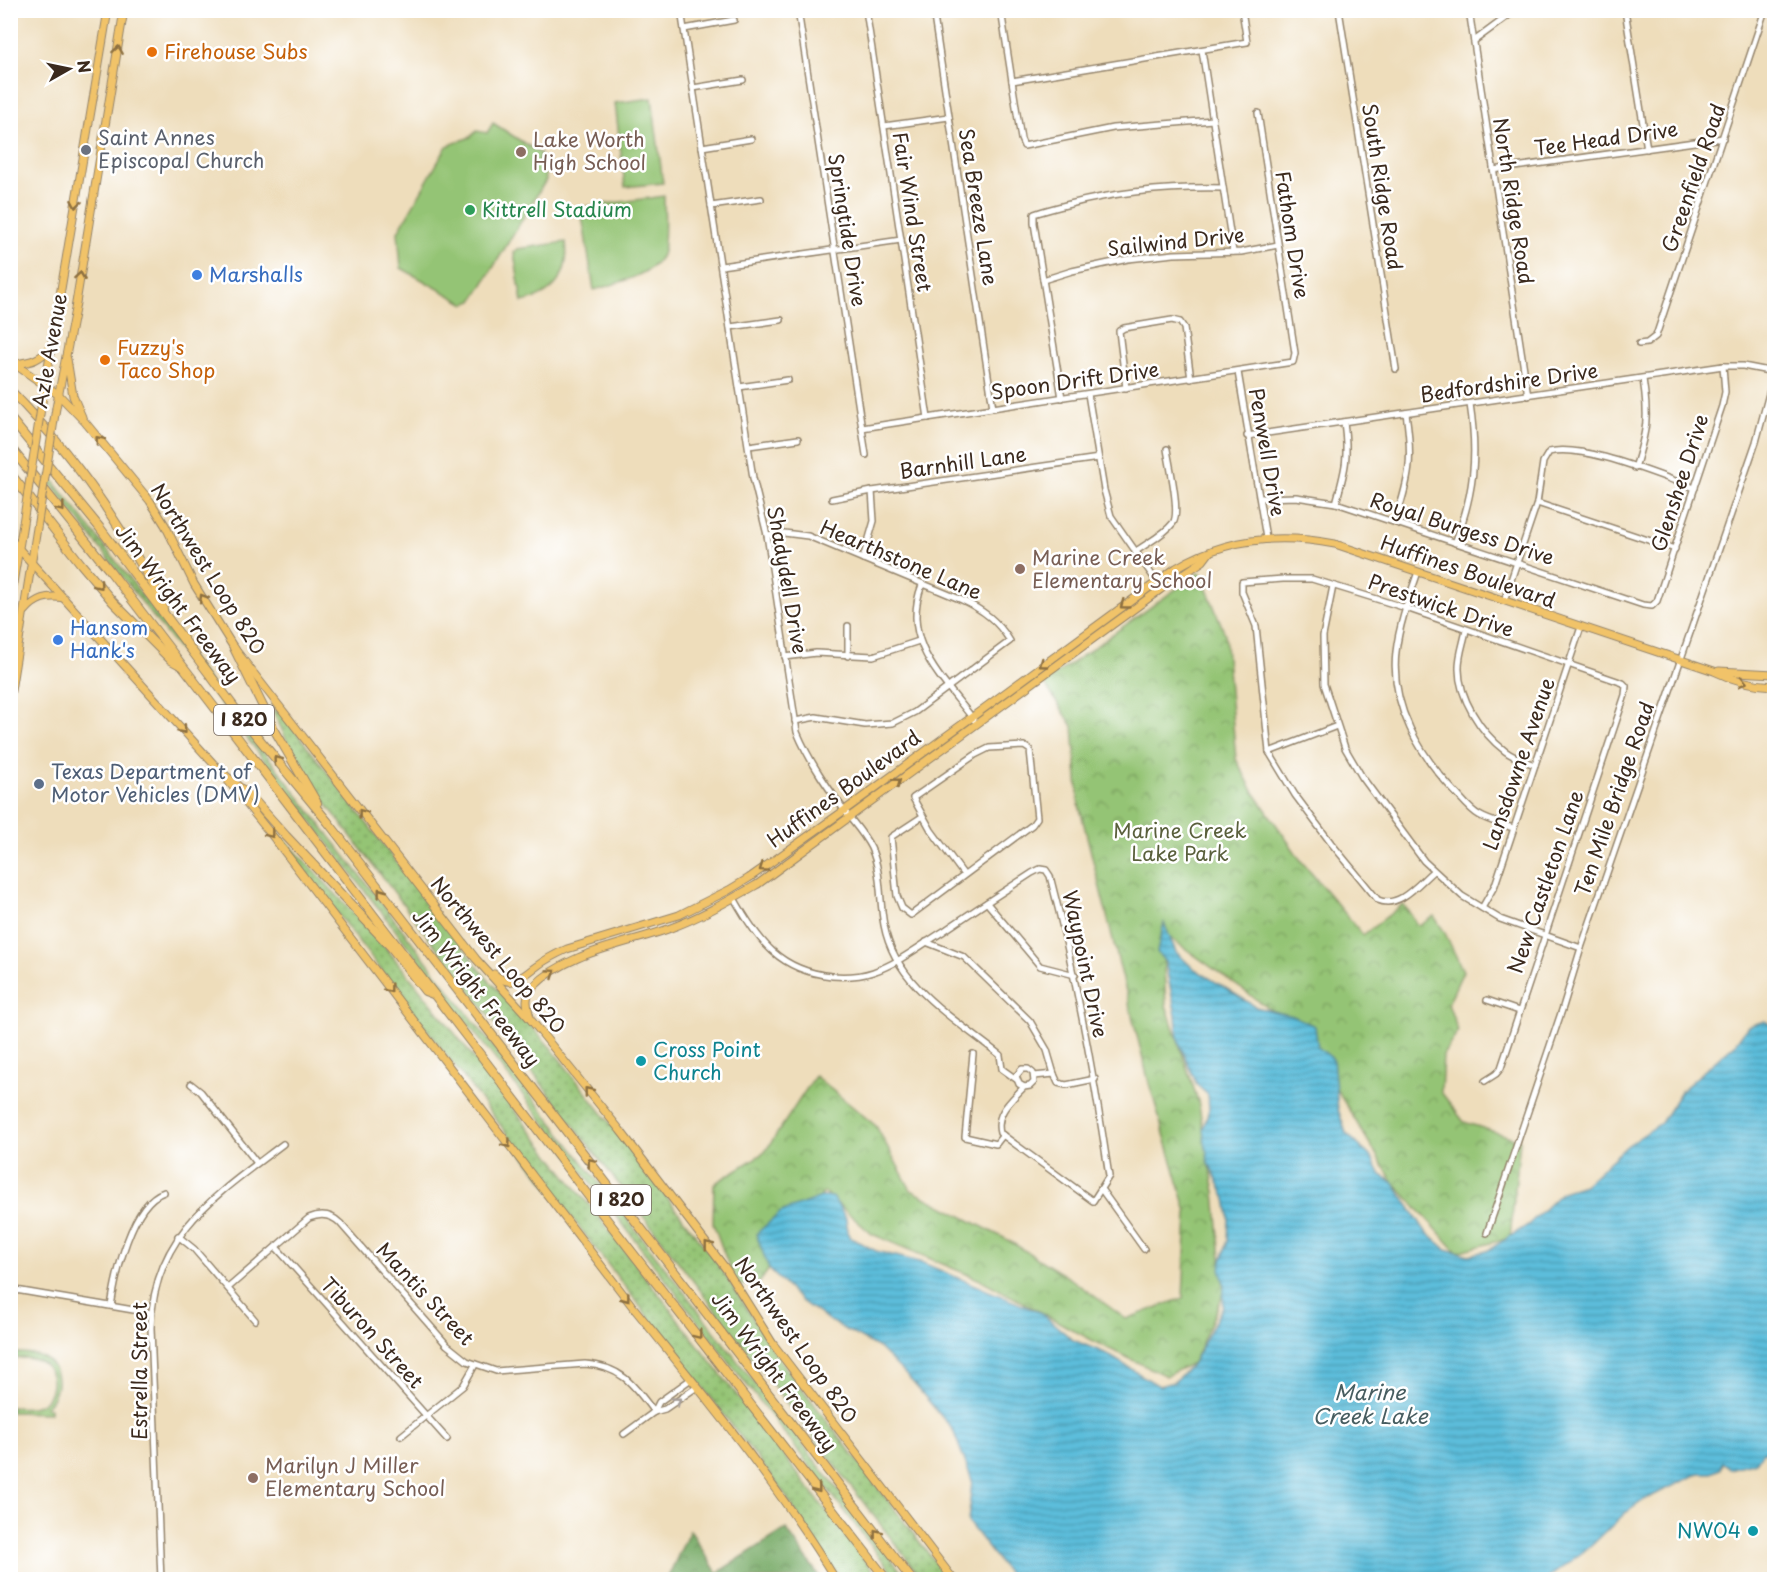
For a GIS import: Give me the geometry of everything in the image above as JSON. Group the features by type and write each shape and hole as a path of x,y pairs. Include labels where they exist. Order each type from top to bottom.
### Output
{"highway":[{"path":"10,390 95,491 124,534 157,592 165,615"},
{"name":"Jim Wright Freeway","path":"10,418 70,490 246,723 328,822 912,1580"},
{"name":"Jim Wright Freeway","path":"10,447 110,571 887,1580"},
{"path":"10,473 113,602 171,660 184,668"},
{"path":"234,648 274,729 328,822"},
{"path":"221,772 253,799 285,836 391,947 425,991 435,994"}],"main road":[{"name":"Azle Avenue","path":"10,601 108,10"},
{"name":"Azle Avenue","path":"10,697 58,395 124,10"},
{"path":"97,79 113,82"},
{"path":"91,118 106,121"},
{"path":"13,363 32,362 43,357 52,344"},
{"path":"66,353 73,396 85,422"},
{"name":"Northwest Loop 820","path":"13,363 45,384 85,422 150,501 165,525 194,584 234,648 476,959 531,1020 620,1130 726,1269 773,1344 954,1580"},
{"name":"Huffines Boulevard","path":"531,1020 527,1006 528,995 533,987 554,971 597,952 671,928 734,898 765,879 971,717 1156,582 1197,555 1243,542 1266,538 1305,538 1335,544 1679,659 1732,680 1774,686"},
{"path":"10,539 221,772 775,1488 815,1544 836,1580"},
{"name":"Huffines Boulevard","path":"476,959 483,961 496,976 510,982 522,978 550,957 593,940 649,926 679,915 729,890 847,814 976,724 1203,561 1209,553"},
{"path":"10,563 15,579"},
{"path":"25,610 31,603 42,598 51,596 64,598"},
{"name":"Huffines Boulevard","path":"1714,671 1774,674"},
{"path":"729,890 734,898"},
{"path":"593,940 597,952"}],"street":[{"name":"Shadydell Drive","path":"681,10 753,478 767,535 798,732 808,757 847,814 864,834 872,850 878,871 884,926 896,962 909,980 1000,1055 1002,1069 1016,1079"},
{"name":"Springtide Drive","path":"798,10 866,455"},
{"name":"Fair Wind Street","path":"866,10 928,418"},
{"name":"Sea Breeze Lane","path":"933,10 993,408"},
{"path":"1019,10 1001,12 1023,146 1113,128 1213,120"},
{"path":"1012,81 1247,42 1242,10"},
{"name":"South Ridge Road","path":"1339,10 1396,369"},
{"name":"North Ridge Road","path":"1469,10 1528,396"},
{"path":"1474,41 1516,10"},
{"path":"1625,10 1647,149"},
{"name":"Greenfield Road","path":"1639,344 1647,344 1656,336 1765,10"},
{"path":"684,29 734,20"},
{"path":"1202,50 1233,252"},
{"path":"693,88 743,80"},
{"name":"Fathom Drive","path":"1258,113 1295,353 1293,362"},
{"path":"884,126 949,117"},
{"name":"Tee Head Drive","path":"1493,170 1723,138"},
{"path":"702,147 751,139"},
{"path":"1062,398 1034,214 1080,201 1128,192 1223,188"},
{"path":"711,206 761,199"},
{"path":"721,266 901,240"},
{"name":"Sailwind Drive","path":"1043,280 1098,265 1139,258 1233,252 1278,245"},
{"path":"730,327 780,320"},
{"path":"1126,388 1119,331 1143,325 1180,322 1184,328 1191,378"},
{"name":"Spoon Drift Drive","path":"862,428 1293,362"},
{"name":"Bedfordshire Drive","path":"1247,436 1723,366 1743,366 1774,374"},
{"name":"Glenshee Drive","path":"1652,606 1657,601 1722,406 1725,392 1723,366"},
{"name":"Penwell Drive","path":"1238,372 1266,538"},
{"name":"Ten Mile Bridge Road","path":"1487,1233 1679,659 1751,456 1774,374"},
{"path":"1635,468 1647,428 1648,416 1643,379"},
{"path":"739,387 788,380"},
{"path":"1088,394 1111,516 1161,589"},
{"path":"1455,543 1470,495 1475,463 1470,404"},
{"path":"1395,522 1411,461 1406,413"},
{"path":"1336,503 1347,460 1344,422"},
{"path":"748,446 798,439"},
{"path":"1135,552 1168,528 1175,520 1167,449"},
{"path":"1504,601 1537,503 1543,462 1549,452 1566,450 1588,453 1695,488"},
{"name":"Barnhill Lane","path":"832,499 872,491 1099,458"},
{"path":"863,559 874,521 872,491"},
{"name":"Royal Burgess Drive","path":"1260,498 1296,497 1336,503 1643,605 1652,606"},
{"path":"1537,503 1675,549"},
{"name":"Hearthstone Lane","path":"767,535 795,533 979,608 999,625 1010,641 949,687"},
{"path":"1418,572 1406,608 1396,652 1395,670 1398,696 1405,719 1441,777 1459,796 1478,814 1513,828"},
{"name":"Prestwick Drive","path":"1269,752 1256,626 1242,592 1242,582 1312,579 1406,608 1623,682 1626,686"},
{"path":"922,585 915,616 919,640 931,663 976,724"},
{"path":"1333,586 1324,623 1322,658 1324,684 1345,748 1357,770 1433,871 1462,896 1500,919 1581,948"},
{"path":"848,656 849,626"},
{"name":"Lansdowne Avenue","path":"1482,908 1495,885 1581,627"},
{"path":"1466,630 1459,665 1461,689 1465,699 1499,746 1513,756 1535,765"},
{"path":"10,632 20,636"},
{"path":"786,657 816,653 873,656 919,640"},
{"path":"1070,645 1075,653"},
{"name":"New Castleton Lane","path":"1485,1081 1501,1068 1625,695 1626,686"},
{"path":"795,721 816,717 865,725 893,723 915,712 949,687"},
{"path":"1337,726 1269,752 1295,795 1378,900 1387,904 1397,902 1433,871"},
{"path":"923,816 891,837 897,896 902,908 911,915 1032,825 1037,818 1030,750 1024,746 989,748 952,769 913,798 931,830 964,875"},
{"name":"Waypoint Drive","path":"734,898 750,927 770,950 789,965 813,974 841,977 871,973 896,962 1040,869 1046,870 1050,876 1075,975 1095,1079 1109,1176 1093,1201 1003,1135"},
{"path":"987,903 1040,966 1075,975"},
{"path":"926,942 964,957 1030,1022 1047,1050 1058,1083 1066,1085 1095,1079"},
{"path":"1487,1000 1519,1011"},
{"path":"973,1054 965,1137 996,1144 1003,1135 998,1125 1000,1116 1024,1087 1032,1084 1034,1076 1031,1070 1019,1071 1016,1079 1024,1087"},
{"path":"1034,1076 1054,1074"},
{"path":"191,1084 201,1092 257,1163"},
{"name":"Estrella Street","path":"160,1580 151,1313 154,1294 167,1256 178,1236 200,1209 283,1144"},
{"path":"1101,1189 1144,1249"},
{"path":"111,1306 118,1265 134,1226 151,1200 164,1192"},
{"name":"Mantis Street","path":"228,1288 309,1218 325,1215 335,1218 458,1355 475,1365 496,1371 598,1365 619,1373 628,1380 654,1412"},
{"path":"178,1236 194,1250 255,1320"},
{"name":"Tiburon Street","path":"276,1247 447,1439"},
{"path":"10,1289 151,1313"},
{"path":"401,1436 463,1386 475,1365"},
{"path":"654,1412 659,1402 691,1379"},
{"path":"624,1434 654,1412 665,1409 697,1387"}],"green space":[{"path":"652,98 663,183 625,187 615,103"},
{"name":"Kittrell Stadium","path":"493,123 541,154 538,160 545,171 546,180 473,301 465,304 401,268 398,232 447,146 470,137 477,131 487,133"},
{"path":"664,196 665,237 663,252 656,264 621,282 594,290 581,210 584,207"},
{"path":"566,242 565,264 558,282 543,295 522,302 514,253 517,249"},
{"path":"49,475 907,1579 897,1579 49,482"},
{"name":"Marine Creek Lake Park","path":"1200,572 1225,634 1236,759 1253,791 1302,862 1363,935 1403,904 1419,926 1434,916 1444,931 1463,971 1448,1004 1458,1031 1443,1055 1441,1092 1464,1122 1520,1140 1510,1238 1457,1252 1393,1182 1335,1087 1313,1040 1162,932 1166,1005 1198,1101 1215,1192 1224,1293 1193,1363 1166,1376 1099,1344 985,1282 872,1234 824,1192 759,1283 736,1286 713,1223 714,1184 765,1152 815,1076 876,1126 911,1190 1006,1239 1071,1279 1126,1319 1183,1298 1187,1212 1149,1083 1079,805 1073,726 1044,683"},
{"path":"270,705 276,712 279,710 485,976 551,1048 613,1127 721,1268 775,1353 948,1579 923,1579 920,1576 324,801 288,743"},
{"path":"262,816 381,942 431,1003 879,1579 840,1579 781,1489"},
{"path":"11,1353 36,1355 47,1360 52,1366 57,1387 51,1401 45,1407 50,1408 50,1413 11,1412 11,1407 36,1406 45,1401 49,1396 52,1383 49,1370 45,1365 33,1359 11,1358"},
{"path":"786,1529 821,1579 667,1579 690,1530 717,1573"}],"water":[{"name":"Marine Creek Lake","path":"1164,923 1176,952 1193,968 1256,1007 1293,1016 1315,1026 1318,1047 1333,1059 1338,1109 1346,1133 1372,1158 1381,1175 1393,1182 1426,1232 1446,1249 1469,1255 1487,1251 1528,1225 1562,1192 1584,1185 1628,1145 1661,1123 1681,1091 1735,1044 1748,1026 1765,1021 1774,1027 1774,1453 1763,1452 1756,1462 1729,1469 1722,1462 1720,1469 1712,1473 1699,1473 1644,1500 1624,1514 1592,1545 1547,1579 1012,1579 968,1522 972,1480 953,1430 910,1379 879,1348 830,1321 801,1301 769,1269 756,1234 781,1212 821,1197 833,1197 846,1218 849,1237 876,1251 923,1263 1041,1313 1073,1340 1105,1353 1159,1386 1174,1382 1193,1363 1223,1306 1224,1284 1220,1268 1228,1240 1229,1216 1226,1199 1208,1161 1203,1130 1209,1109 1208,1095 1197,1085 1178,1040 1176,1015 1165,962 1157,952"}],"place":[{"name":"Firehouse Subs","path":"152,52"},
{"name":"Saint Annes Episcopal Church","path":"86,150"},
{"name":"Lake Worth High School","path":"521,152"},
{"name":"Kittrell Stadium","path":"470,210"},
{"name":"Marshalls","path":"197,275"},
{"name":"Fuzzy's Taco Shop","path":"105,360"},
{"name":"Marine Creek Elementary School","path":"1020,569"},
{"name":"Hansom Hank's","path":"58,640"},
{"name":"Texas Department of Motor Vehicles (DMV)","path":"39,784"},
{"name":"Cross Point Church","path":"641,1061"},
{"name":"Marilyn J Miller Elementary School","path":"253,1478"},
{"name":"NW04","path":"1753,1531"}]}
